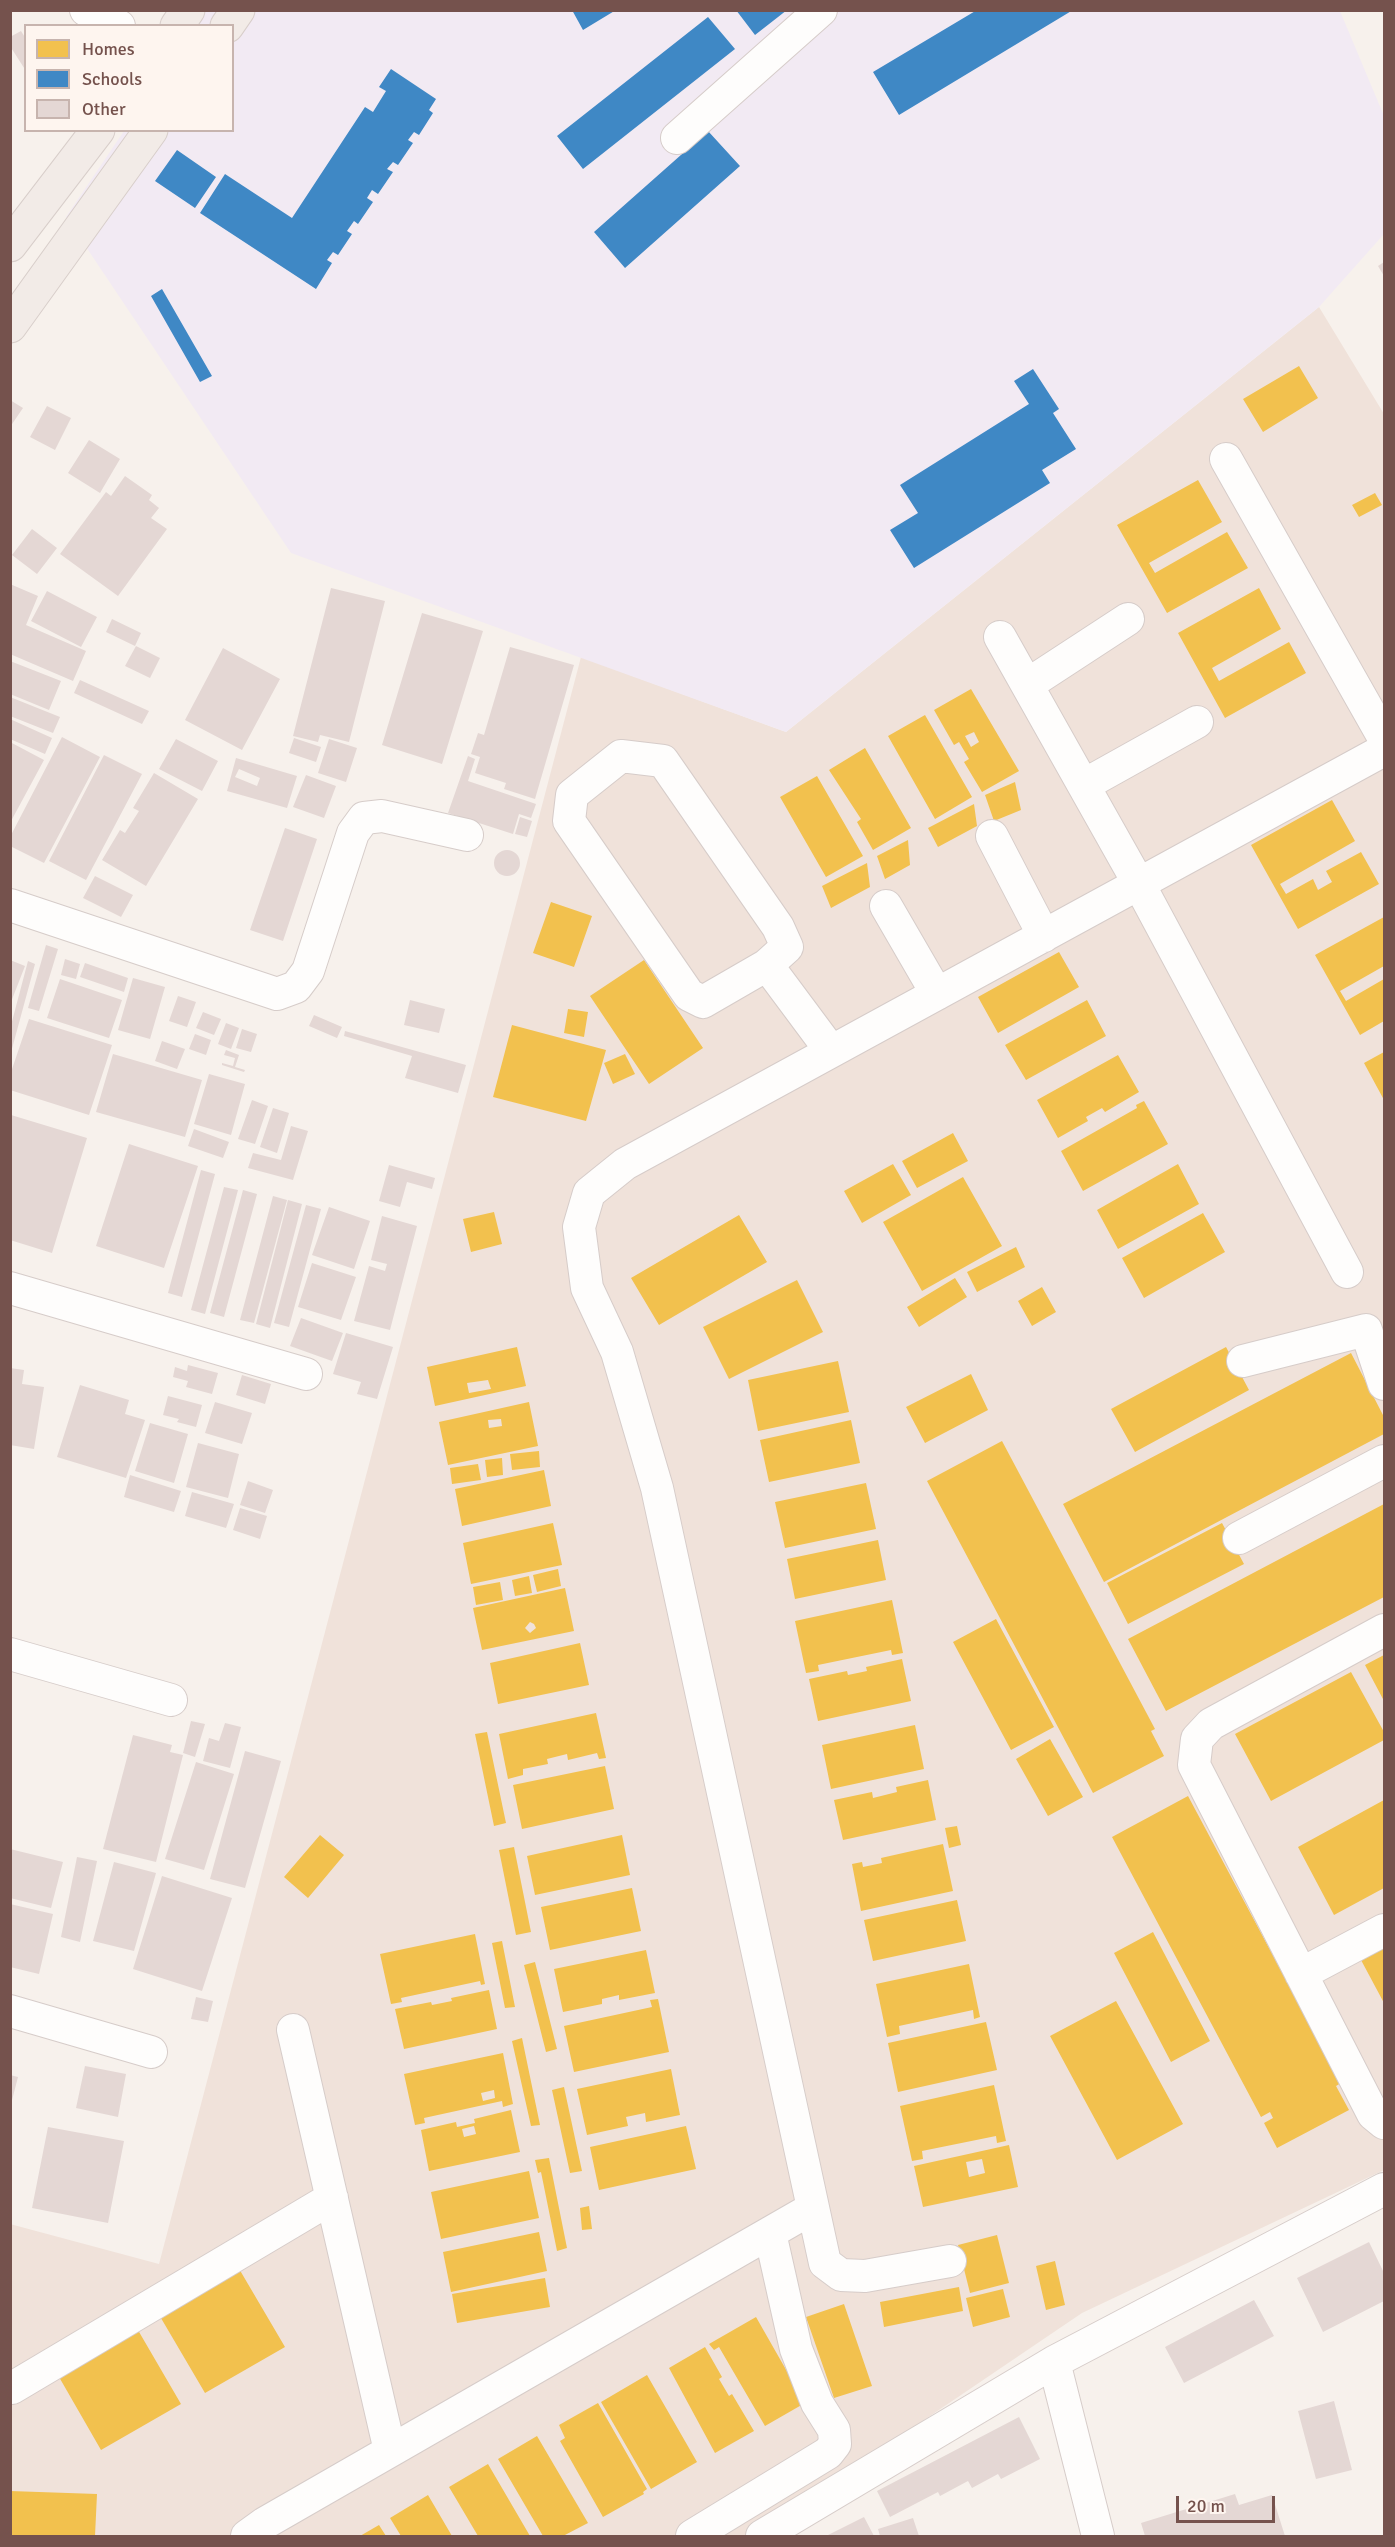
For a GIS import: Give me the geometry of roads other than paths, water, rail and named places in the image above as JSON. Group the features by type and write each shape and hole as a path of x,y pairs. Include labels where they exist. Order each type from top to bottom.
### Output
{"main road":[{"path":"178,24 188,10"},
{"path":"228,24 238,10"},
{"path":"10,245 96,132"},
{"path":"10,326 150,132"}],"street":[{"path":"677,138 821,10"},
{"path":"1226,459 1384,738"},
{"path":"1027,685 1128,619"},
{"path":"1000,637 1139,884 1347,1272"},
{"path":"1084,785 1197,722"},
{"path":"950,2261 865,2276 841,2275 825,2263 657,1488 617,1352 587,1288 579,1227 589,1192 626,1164 1384,750"},
{"path":"621,756 663,761 778,927 787,947 767,965 703,1002 689,995 569,820 572,795 621,756"},
{"path":"10,905 277,994 296,987 308,971 353,833 364,818 382,816 467,835"},
{"path":"992,836 1044,936"},
{"path":"886,906 937,994"},
{"path":"767,965 831,1051"},
{"path":"10,1288 306,1374"},
{"path":"1243,1361 1366,1330 1384,1384"},
{"path":"1239,1538 1384,1461"},
{"path":"1384,1630 1211,1724 1197,1739 1194,1766 1373,2114 1384,2123"},
{"path":"10,1654 171,1700"},
{"path":"1301,1974 1384,1930"},
{"path":"10,2011 151,2052"},
{"path":"293,2030 390,2451"},
{"path":"762,2536 1054,2362 1384,2189"},
{"path":"12,2388 332,2198"},
{"path":"247,2536 265,2523 813,2208"},
{"path":"692,2536 828,2453 835,2444 834,2430 818,2403 796,2349 770,2233"},
{"path":"1054,2362 1098,2536"}]}
